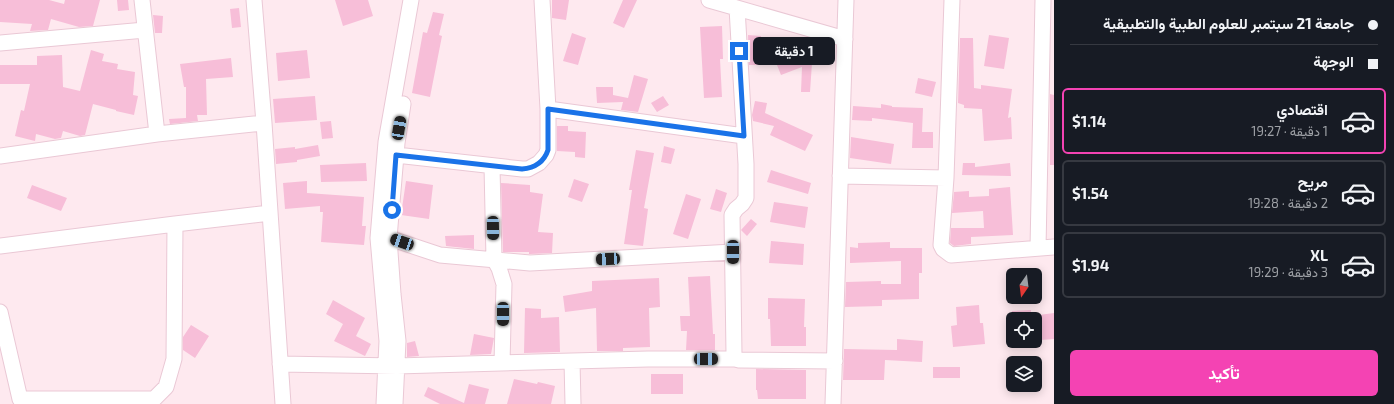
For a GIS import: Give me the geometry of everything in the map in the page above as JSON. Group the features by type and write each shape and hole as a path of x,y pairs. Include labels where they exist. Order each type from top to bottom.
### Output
{"street":[{"path":"142,0 157,134"},
{"path":"254,0 264,122 283,404"},
{"path":"395,404 378,238 386,142 411,0"},
{"path":"384,404 391,366 398,341 389,238 396,143 422,0"},
{"path":"396,155 522,169 534,167 543,160 548,150 548,109 542,0"},
{"path":"709,0 845,39"},
{"path":"833,404 846,0"},
{"path":"952,0 946,178 941,245 943,249 951,255 1054,247"},
{"path":"1038,248 1042,0"},
{"path":"735,359 732,215 746,198 737,8"},
{"path":"0,43 145,30"},
{"path":"548,109 744,136"},
{"path":"0,156 157,134 264,122"},
{"path":"492,166 494,259 504,284 502,363"},
{"path":"840,176 946,178"},
{"path":"0,246 270,213"},
{"path":"0,312 22,401 154,399 166,386 174,359 175,224"},
{"path":"389,238 440,256 530,263 733,252"},
{"path":"280,364 391,366 648,359 835,361"},
{"path":"572,361 573,404"}],"building":[{"path":"0,0 49,0 64,4 65,0 100,0 93,26 79,27 51,19 48,30 30,31 32,24 0,22"},
{"path":"117,0 128,0 129,10 118,11"},
{"path":"335,0 368,0 373,16 343,26"},
{"path":"552,0 569,0 566,20 552,18"},
{"path":"623,0 637,0 624,28 613,23"},
{"path":"239,8 241,27 232,28 230,9"},
{"path":"433,12 444,14 439,35 442,36 430,97 412,93 423,32 427,33"},
{"path":"153,15 163,16 162,33 155,33"},
{"path":"722,26 723,59 720,59 722,97 704,98 700,27"},
{"path":"572,33 586,38 578,65 563,61"},
{"path":"748,35 761,36 760,65 749,65"},
{"path":"989,35 1009,38 1004,69 984,66"},
{"path":"960,38 973,38 974,88 981,89 981,85 1012,89 1008,118 1011,117 1012,139 984,141 982,109 964,108 964,105 958,103"},
{"path":"783,40 791,60 817,61 812,63 810,92 801,92 802,67 781,75 769,45"},
{"path":"91,50 104,54 102,61 118,64 117,69 135,72 133,95 138,96 134,115 93,104 85,135 80,136 63,131 61,138 55,139 36,134 35,141 15,136 21,110 24,111 30,84 0,84 0,65 37,65 37,56 62,55 63,87 80,91"},
{"path":"307,50 310,78 278,81 276,53"},
{"path":"231,58 233,77 206,79 207,115 197,115 198,121 170,124 169,119 186,118 186,87 184,87 180,64"},
{"path":"634,75 648,79 638,112 621,110 623,102 597,103 596,87 613,87 613,95 628,98"},
{"path":"918,78 936,82 932,97 915,93"},
{"path":"1050,94 1054,95 1054,165 1050,165"},
{"path":"315,96 317,120 275,123 273,99"},
{"path":"663,96 669,105 657,112 651,103"},
{"path":"755,101 767,103 765,113 813,135 805,151 770,135 774,126 753,121 752,115"},
{"path":"881,104 892,107 923,108 922,132 933,132 933,148 912,148 913,123 872,118 872,121 852,120 853,106 881,108"},
{"path":"331,121 333,138 322,139 320,122"},
{"path":"557,126 568,126 568,131 586,132 585,158 575,157 575,152 557,151"},
{"path":"851,137 894,144 891,164 850,158"},
{"path":"318,145 320,156 297,160 297,162 276,164 275,149 295,147 295,149"},
{"path":"664,146 675,149 671,164 661,162"},
{"path":"636,150 654,153 644,208 648,209 643,246 624,244 632,190 629,190"},
{"path":"366,163 367,181 321,182 320,165"},
{"path":"963,163 975,163 975,167 1010,163 1011,176 962,175"},
{"path":"771,170 811,183 808,194 767,182"},
{"path":"574,179 589,184 582,202 568,197"},
{"path":"307,181 307,193 364,197 362,226 366,226 364,245 321,242 323,212 320,212 320,206 285,209 283,183"},
{"path":"406,181 433,185 429,219 401,215"},
{"path":"501,183 530,185 530,192 543,194 538,232 553,233 552,253 529,254 529,252 503,252"},
{"path":"32,185 67,198 61,211 27,198"},
{"path":"1010,187 1013,235 971,237 971,244 954,246 950,243 951,228 984,228 983,211 952,213 954,192 969,191 969,197 989,196 989,189"},
{"path":"716,189 727,193 721,212 710,209"},
{"path":"686,194 701,199 688,239 673,234"},
{"path":"774,202 808,207 805,228 770,222"},
{"path":"751,219 757,224 747,236 741,230"},
{"path":"474,235 474,249 446,246 445,236"},
{"path":"771,241 804,244 803,265 769,263"},
{"path":"890,242 890,248 922,248 922,273 919,273 919,299 882,300 882,306 845,307 846,282 881,281 881,284 901,284 901,261 850,263 850,247 858,248 858,243"},
{"path":"710,276 715,350 686,350 687,331 681,331 680,316 690,316 688,277"},
{"path":"659,278 660,307 649,308 650,347 623,348 623,351 597,351 596,308 565,312 563,296 592,291 592,281"},
{"path":"768,298 805,299 804,327 806,327 806,346 771,346 770,319 768,319"},
{"path":"333,300 365,318 356,336 371,344 365,356 334,341 343,324 326,314"},
{"path":"979,305 980,323 983,323 985,344 953,347 951,326 957,325 956,307"},
{"path":"525,308 541,309 541,318 559,317 560,352 524,353"},
{"path":"1031,310 1031,312 1012,312"},
{"path":"1054,313 1054,339 1042,340 1042,315"},
{"path":"191,325 209,336 195,358 183,350 183,337"},
{"path":"474,334 494,338 491,354 470,355"},
{"path":"897,339 923,341 922,362 885,360 884,380 843,380 844,349 897,350"},
{"path":"415,341 419,356 407,357 407,343"},
{"path":"933,367 960,367 960,378 933,378"},
{"path":"756,369 806,370 806,399 758,399 756,390"},
{"path":"651,374 683,374 683,394 651,394"},
{"path":"514,379 555,386 551,404 507,404"},
{"path":"469,384 489,389 485,404 440,404 424,396 428,387 464,403"}],"route":[{"path":"392,210 396,155 528,169 540,163 548,150 548,109 744,136 739,51"}]}
